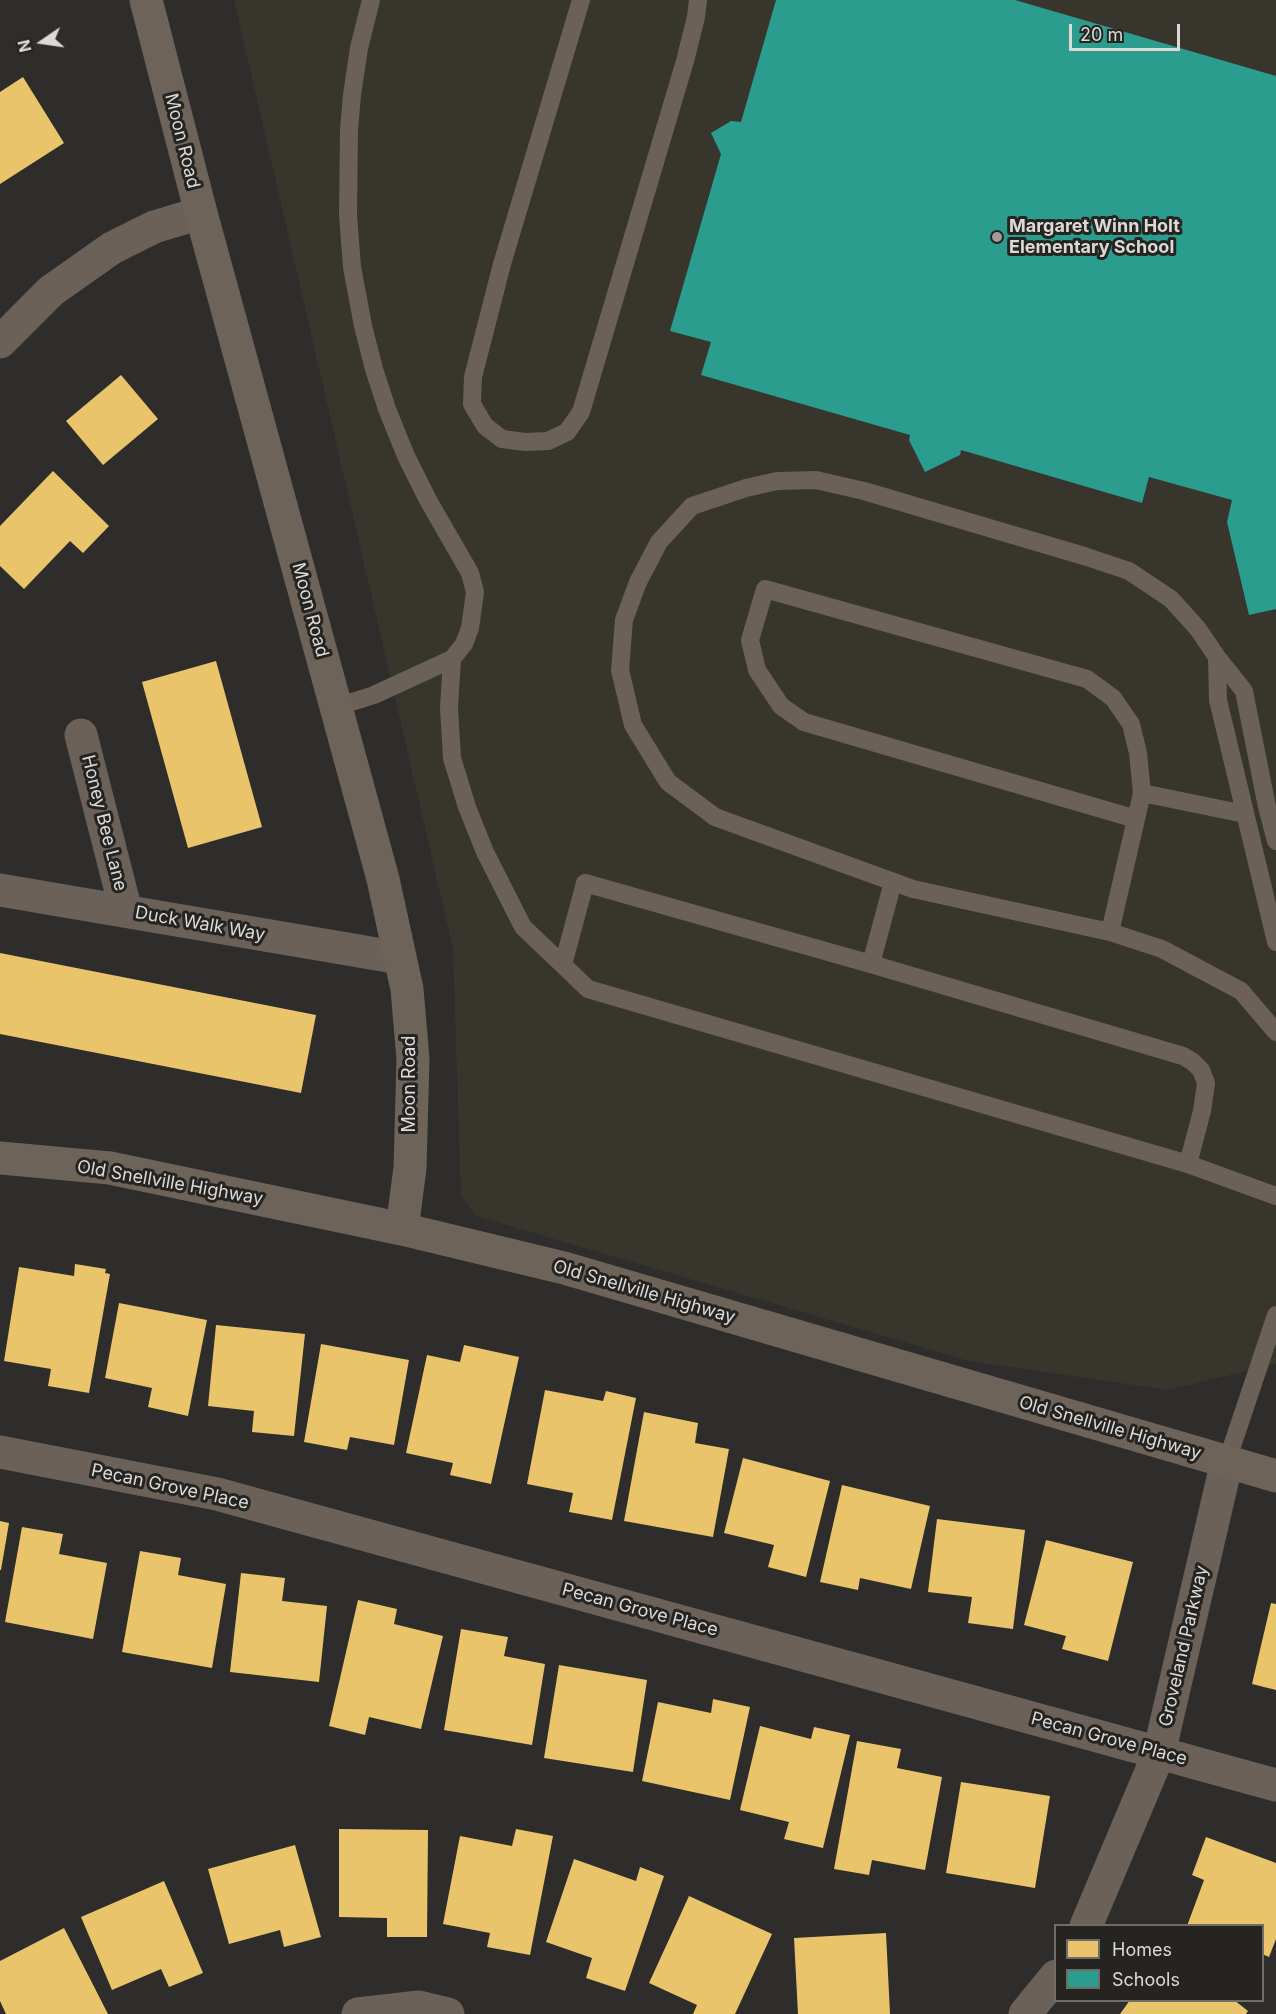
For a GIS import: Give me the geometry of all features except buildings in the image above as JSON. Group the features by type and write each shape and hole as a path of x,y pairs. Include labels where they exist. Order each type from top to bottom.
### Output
{"street":[{"name":"Moon Road","path":"146,0 201,213 383,879 407,989 413,1059 410,1168 402,1229"},
{"path":"3,332 51,291 112,248 154,227 201,213"},
{"name":"Honey Bee Lane","path":"81,735 126,911"},
{"name":"Duck Walk Way","path":"0,890 400,958"},
{"name":"Old Snellville Highway","path":"0,1158 110,1168 402,1229 564,1268 1276,1476"},
{"name":"Pecan Grove Place","path":"0,1452 217,1494 1276,1785"},
{"name":"Groveland Parkway","path":"1087,1924 1159,1754 1227,1461"},
{"path":"1025,2014 1054,1978"},
{"path":"358,2014 419,2007 448,2014"}],"lane":[{"path":"336,707 374,695 452,659 464,644 470,628 475,592 470,573 428,500 406,456 387,409 363,326 352,267 348,215 349,129 360,48 371,0"},
{"path":"580,0 502,264 473,377 472,404 485,426 502,439 525,442 549,441 567,432 581,412 685,61 698,0"},
{"path":"1276,841 1244,691 1198,629 1171,599 1129,571 864,491 816,480 777,481 746,488 692,506 659,542 638,582 624,621 620,670 633,725 668,782 715,817 913,889 1110,932 1162,949 1241,991 1276,1032"},
{"path":"1110,932 1142,793 1138,753 1131,724 1113,698 1087,679 765,589 750,640 757,670 782,706 804,722 1136,819"},
{"path":"1217,657 1218,700 1276,942"},
{"path":"452,659 448,708 452,758 486,852 523,927 588,989 1188,1164 1276,1196"},
{"path":"1142,793 1245,814"},
{"path":"872,964 893,882"},
{"path":"563,965 585,883 872,964 1183,1056 1194,1062 1201,1070 1206,1083 1202,1111 1188,1164"},
{"path":"1227,1461 1276,1315"}],"shaded area":[{"path":"234,0 1276,0 1276,1364 1168,1390 969,1361 476,1216 461,1196 453,949"}],"place":[{"name":"Margaret Winn Holt Elementary School","path":"997,237"}]}
